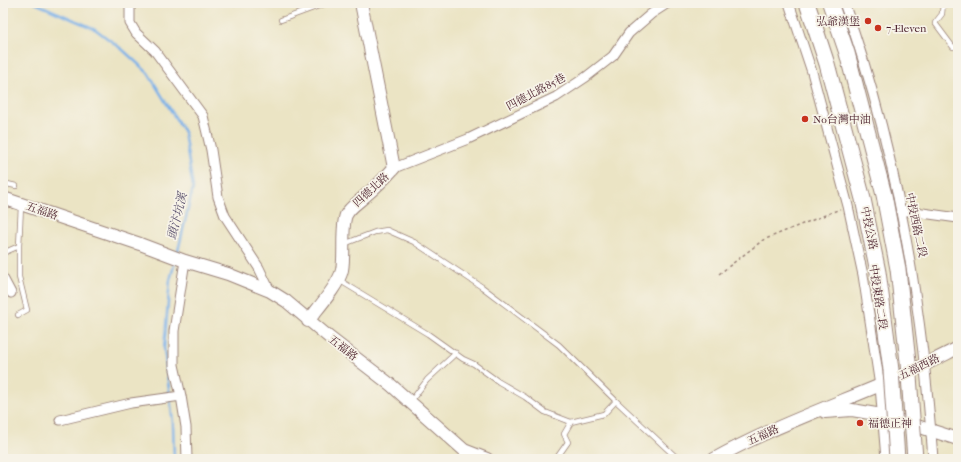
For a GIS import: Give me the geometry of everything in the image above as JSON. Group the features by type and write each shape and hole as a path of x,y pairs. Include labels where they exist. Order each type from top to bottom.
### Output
{"main road":[{"name":"中投公路","path":"807,3 833,86 862,200 878,272 891,370 897,459"},
{"name":"中投公路","path":"830,3 847,54 872,146 898,269 906,339 915,459"}],"street":[{"path":"130,3 130,24 136,33 155,51 203,116 211,150 218,197 225,216 259,268 270,291"},
{"name":"四德北路","path":"308,321 339,280 342,270 344,225 346,216 350,209 386,178 394,168 361,3"},
{"name":"四德北路85巷","path":"394,168 468,139 556,98 613,56 629,33 651,14 668,3"},
{"name":"中投東路二段","path":"789,3 812,72 848,206 863,275 880,386 886,459"},
{"name":"中投西路二段","path":"844,3 861,49 870,82 890,163 912,265 933,459"},
{"name":"五福路","path":"3,198 184,261 228,274 270,291 286,301 308,321 410,402 464,450 487,459"},
{"path":"900,210 958,218"},
{"path":"184,261 174,331 174,365 186,427 187,459"},
{"path":"3,278 11,293"},
{"name":"五福西路","path":"880,386 958,348"},
{"name":"五福路","path":"714,459 733,448 813,412 880,386"},
{"path":"60,420 131,403 181,396"},
{"name":"五福路","path":"813,412 852,410 882,415 958,438"}],"lane":[{"path":"281,20 327,3"},
{"path":"943,3 942,14 935,23 952,46 958,47"},
{"path":"3,183 16,186"},
{"path":"18,315 27,310 18,277 22,204"},
{"path":"344,244 375,232 387,230 414,242 482,287 559,345 678,459"},
{"path":"3,253 19,246"},
{"path":"339,280 456,353 463,359 474,364 499,382 525,397 545,412 571,422 604,414 616,401"},
{"path":"410,402 427,380 456,353"},
{"path":"556,459 568,442 564,434 571,422"}],"path":[{"path":"719,274 763,240 848,206"}],"waterway":[{"name":"頭汴坑溪","path":"35,3 95,29 123,50 148,73 184,132 193,188 177,255"},
{"name":"頭汴坑溪","path":"174,459 173,423 164,348 170,280 175,262"}],"place":[{"name":"弘爺漢堡","path":"868,21"},
{"name":"7-Eleven","path":"878,28"},
{"name":"No台灣中油","path":"805,119"},
{"name":"福德正神","path":"860,423"}]}
